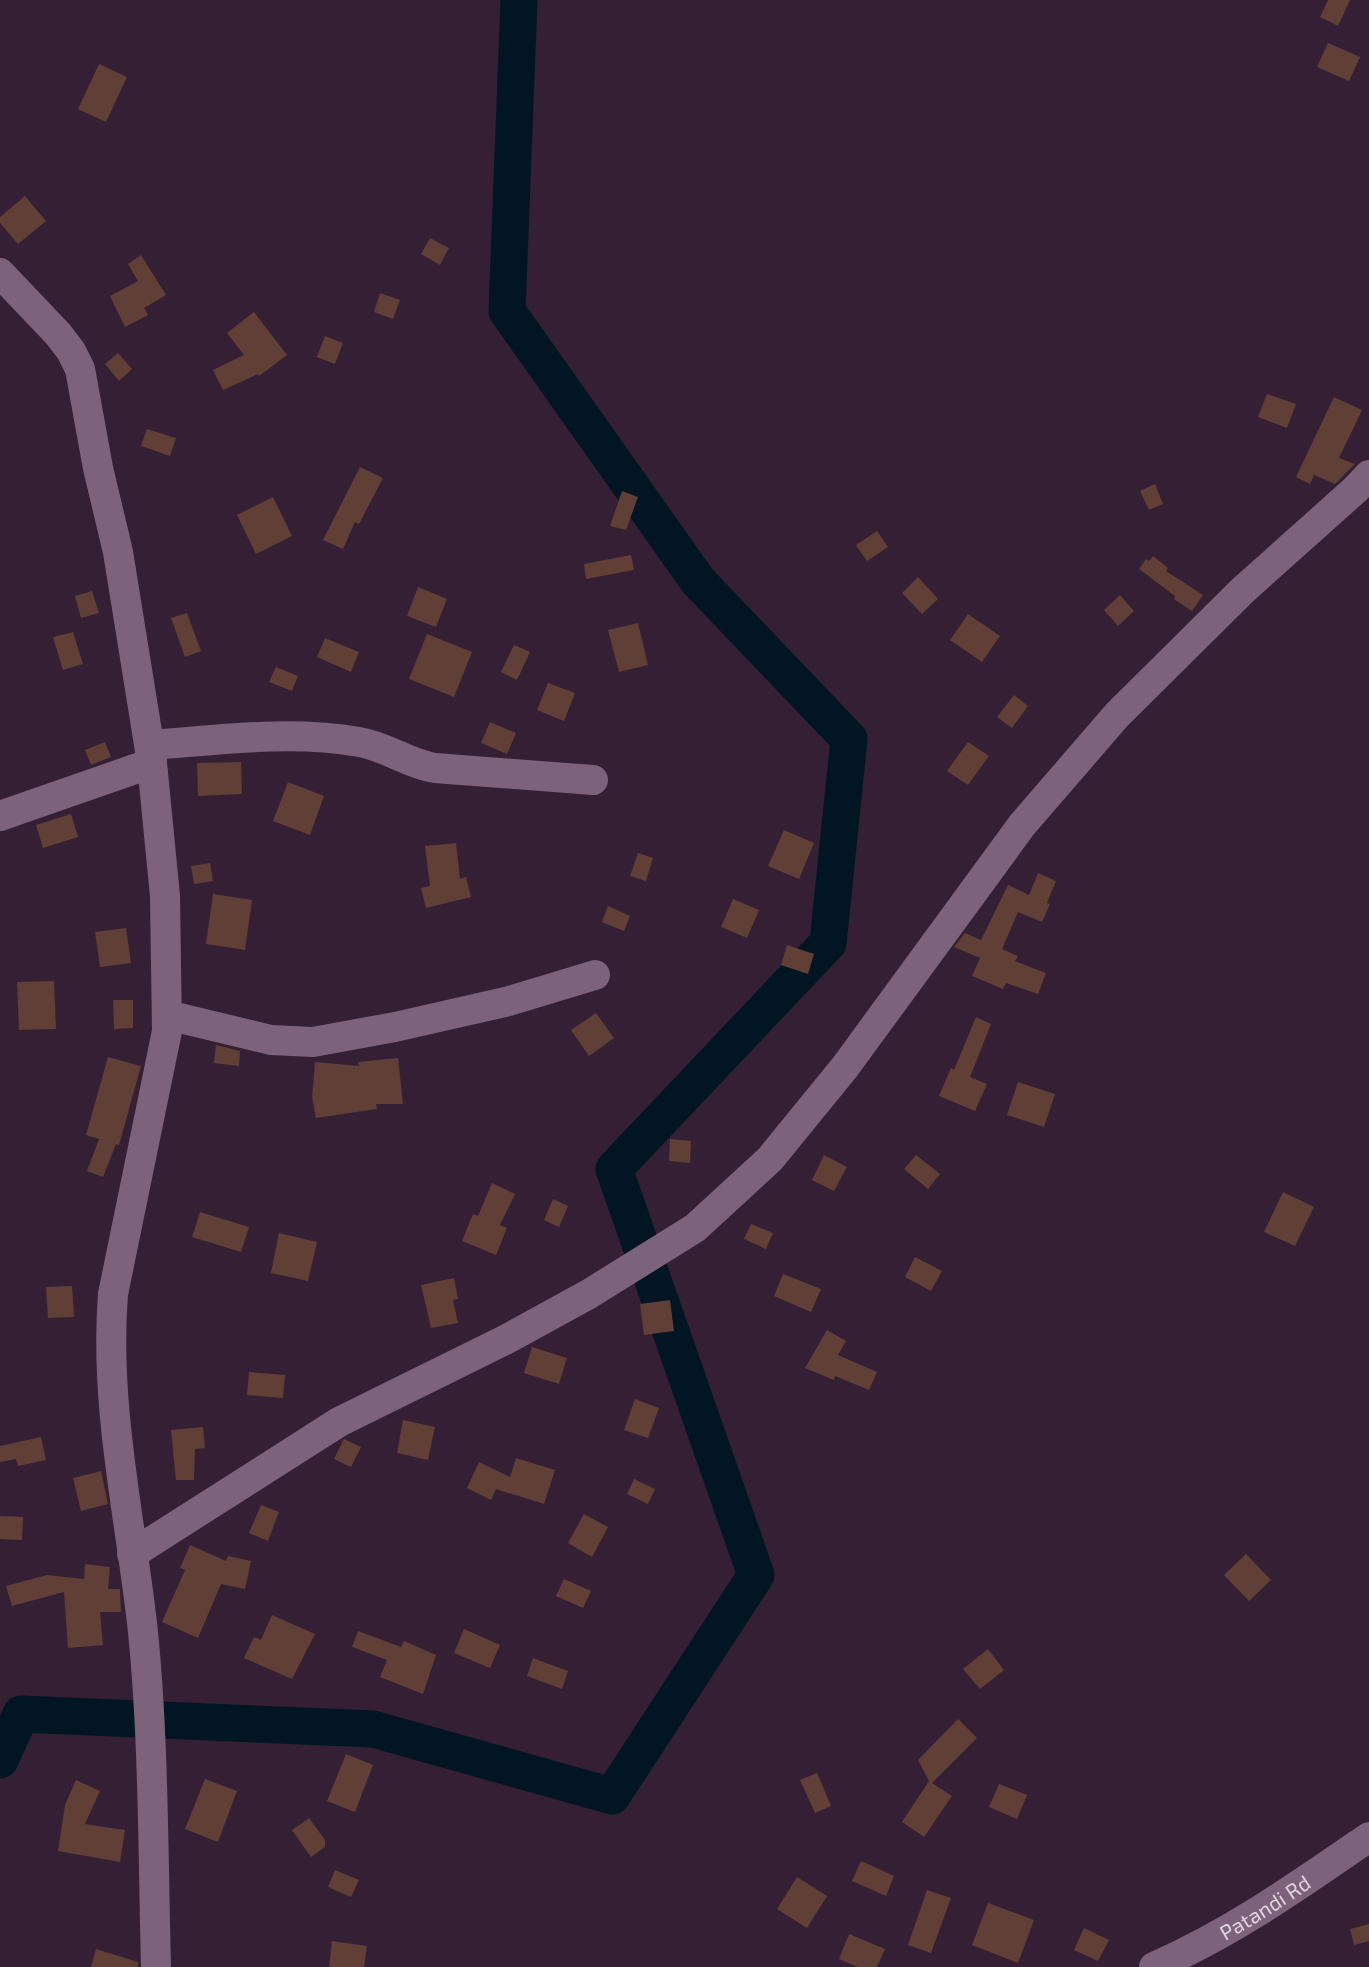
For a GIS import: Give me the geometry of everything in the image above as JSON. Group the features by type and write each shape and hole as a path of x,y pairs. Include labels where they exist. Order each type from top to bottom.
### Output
{"street":[{"path":"0,272 58,334 80,369 98,468 118,552 151,754 165,896 167,1031 113,1294 110,1337 120,1464 143,1633 156,1967"},
{"path":"132,1554 340,1422 565,1308 695,1228 770,1159 845,1067 1021,825 1117,715 1242,591 1369,475"},
{"path":"0,816 151,754 288,736 358,741 376,745 435,768 593,780"},
{"path":"167,1015 271,1040 313,1042 395,1027 509,1001 595,975"},
{"name":"Patandi Rd","path":"1154,1967 1194,1949 1275,1903 1369,1837"}],"building":[{"path":"1328,0 1350,0 1338,26 1320,17"},
{"path":"1328,43 1360,57 1349,81 1317,67"},
{"path":"99,64 127,77 106,122 78,109"},
{"path":"25,196 46,221 18,244 0,223 0,217"},
{"path":"430,238 449,248 440,265 421,254"},
{"path":"141,255 166,295 144,308 148,315 125,327 110,296 138,281 128,264"},
{"path":"380,293 400,300 393,319 374,312"},
{"path":"254,312 287,355 259,376 258,374 223,390 213,370 244,355 227,333"},
{"path":"325,336 343,343 335,364 317,357"},
{"path":"118,353 132,369 119,381 105,364"},
{"path":"1267,394 1296,404 1287,428 1258,417"},
{"path":"1334,397 1362,410 1339,458 1355,464 1335,484 1314,475 1310,484 1296,477"},
{"path":"147,429 176,438 170,456 141,446"},
{"path":"360,467 383,478 359,524 355,522 343,549 323,540"},
{"path":"1155,484 1163,504 1149,510 1140,491"},
{"path":"622,491 638,497 626,530 610,526"},
{"path":"273,497 292,536 256,554 237,515"},
{"path":"877,531 888,547 867,561 856,545"},
{"path":"631,555 634,570 586,579 584,564"},
{"path":"1153,556 1168,568 1166,571 1203,595 1192,611 1139,569 1146,559 1149,561"},
{"path":"918,577 938,599 922,614 902,593"},
{"path":"418,587 447,599 436,627 407,616"},
{"path":"92,591 99,613 81,618 75,596"},
{"path":"1120,595 1134,611 1118,626 1104,610"},
{"path":"187,613 201,651 185,657 171,618"},
{"path":"968,614 1000,636 982,662 950,640"},
{"path":"638,623 648,665 619,672 608,630"},
{"path":"73,632 83,664 63,670 53,637"},
{"path":"427,634 472,652 454,697 409,679"},
{"path":"325,638 359,652 351,672 317,657"},
{"path":"514,645 530,652 517,680 501,672"},
{"path":"276,667 298,676 292,691 269,682"},
{"path":"548,683 575,693 564,721 537,710"},
{"path":"1014,695 1028,706 1012,728 997,717"},
{"path":"490,722 516,733 507,754 481,743"},
{"path":"105,742 111,757 91,765 85,750"},
{"path":"968,742 989,756 968,785 947,771"},
{"path":"241,762 242,794 198,796 197,763"},
{"path":"288,782 324,796 310,835 273,821"},
{"path":"71,814 78,837 43,848 36,825"},
{"path":"784,830 814,843 799,879 768,866"},
{"path":"456,843 460,879 466,877 471,897 426,908 421,888 430,886 425,846"},
{"path":"638,853 653,858 646,881 630,876"},
{"path":"210,863 213,881 194,884 191,866"},
{"path":"1038,873 1056,881 1042,922 1018,912 1002,949 1018,956 1015,961 1046,973 1038,994 1006,983 1003,989 972,976 980,958 954,947 965,933 981,940 1008,885 1029,895"},
{"path":"213,894 252,900 245,950 206,944"},
{"path":"733,899 759,910 747,938 721,927"},
{"path":"608,906 630,916 624,931 602,922"},
{"path":"126,928 131,963 100,967 95,932"},
{"path":"787,945 814,954 808,974 781,965"},
{"path":"54,981 56,1029 19,1030 17,982"},
{"path":"113,1000 133,1000 133,1028 114,1029"},
{"path":"596,1013 614,1038 589,1056 571,1030"},
{"path":"976,1017 991,1024 970,1077 987,1084 975,1111 939,1096 951,1068 954,1070"},
{"path":"216,1045 240,1051 239,1066 214,1063"},
{"path":"108,1057 141,1066 119,1145 116,1144 103,1177 87,1171 99,1139 86,1135"},
{"path":"398,1058 403,1104 376,1104 377,1109 316,1118 312,1097 315,1062 359,1066 358,1062"},
{"path":"1018,1082 1055,1094 1044,1127 1007,1115"},
{"path":"670,1139 691,1141 690,1163 669,1161"},
{"path":"824,1155 847,1167 834,1191 812,1180"},
{"path":"916,1155 940,1174 928,1189 904,1169"},
{"path":"492,1183 515,1194 500,1225 507,1228 496,1255 462,1241 473,1214 478,1216"},
{"path":"1283,1192 1314,1207 1295,1246 1264,1232"},
{"path":"553,1199 568,1206 559,1227 544,1220"},
{"path":"200,1212 249,1227 241,1252 192,1237"},
{"path":"751,1224 773,1233 766,1249 744,1239"},
{"path":"279,1233 317,1242 308,1281 271,1273"},
{"path":"915,1257 942,1271 931,1291 905,1277"},
{"path":"783,1274 821,1289 811,1312 774,1296"},
{"path":"454,1278 458,1299 453,1300 458,1323 431,1328 421,1285"},
{"path":"72,1286 74,1317 48,1318 46,1287"},
{"path":"670,1300 674,1331 644,1335 640,1304"},
{"path":"827,1330 846,1341 838,1355 877,1372 869,1390 835,1376 834,1380 805,1368"},
{"path":"532,1347 567,1358 559,1384 524,1373"},
{"path":"249,1372 285,1375 283,1398 247,1395"},
{"path":"635,1399 659,1408 648,1438 624,1430"},
{"path":"403,1420 435,1427 428,1460 397,1453"},
{"path":"203,1427 205,1448 195,1449 194,1480 176,1480 171,1430"},
{"path":"41,1437 46,1460 18,1466 16,1459 0,1462 0,1446"},
{"path":"344,1439 361,1447 351,1467 334,1459"},
{"path":"516,1458 555,1470 544,1504 496,1489 491,1500 467,1488 479,1462 510,1477"},
{"path":"101,1471 108,1504 81,1511 73,1478"},
{"path":"634,1479 655,1489 648,1504 627,1494"},
{"path":"261,1505 279,1512 268,1541 249,1533"},
{"path":"584,1514 608,1527 592,1557 568,1543"},
{"path":"0,1516 23,1517 22,1540 0,1539"},
{"path":"190,1545 226,1561 228,1556 251,1561 245,1589 221,1584 198,1638 162,1622 185,1570 180,1568"},
{"path":"1246,1554 1271,1580 1249,1601 1224,1575"},
{"path":"85,1564 110,1567 108,1589 120,1589 121,1612 100,1612 103,1645 68,1648 64,1592 12,1606 6,1586 47,1575 84,1579"},
{"path":"564,1579 591,1591 583,1608 556,1596"},
{"path":"272,1615 315,1634 292,1679 244,1658 254,1637 261,1640"},
{"path":"464,1629 500,1645 490,1668 454,1653"},
{"path":"358,1631 401,1647 404,1641 436,1655 423,1694 380,1677 387,1660 352,1647"},
{"path":"988,1649 1004,1670 980,1689 963,1669"},
{"path":"533,1658 568,1671 562,1689 527,1676"},
{"path":"958,1719 977,1738 932,1783 952,1796 924,1837 902,1822 929,1781 918,1760"},
{"path":"346,1754 373,1765 355,1812 327,1801"},
{"path":"817,1773 831,1806 815,1813 800,1780"},
{"path":"205,1779 237,1791 218,1842 185,1829"},
{"path":"76,1780 100,1791 85,1824 125,1830 120,1862 58,1851 65,1805"},
{"path":"999,1784 1027,1795 1017,1819 989,1807"},
{"path":"309,1818 325,1840 325,1847 311,1857 292,1830"},
{"path":"861,1861 894,1876 886,1896 852,1881"},
{"path":"335,1870 359,1880 351,1897 328,1887"},
{"path":"797,1877 827,1896 807,1928 777,1909"},
{"path":"927,1890 951,1898 931,1953 908,1945"},
{"path":"988,1903 1034,1920 1018,1963 972,1945"},
{"path":"1369,1924 1369,1941 1354,1945 1350,1929"},
{"path":"1084,1928 1109,1940 1098,1961 1074,1950"},
{"path":"849,1934 885,1949 877,1967 857,1967 839,1959"},
{"path":"332,1941 367,1946 364,1967 329,1967"},
{"path":"96,1949 138,1962 138,1967 91,1967"}],"waterway":[{"path":"0,1760 21,1714 373,1729 612,1796 756,1575 614,1169 828,943 849,739 698,581 507,311 519,0"}]}
